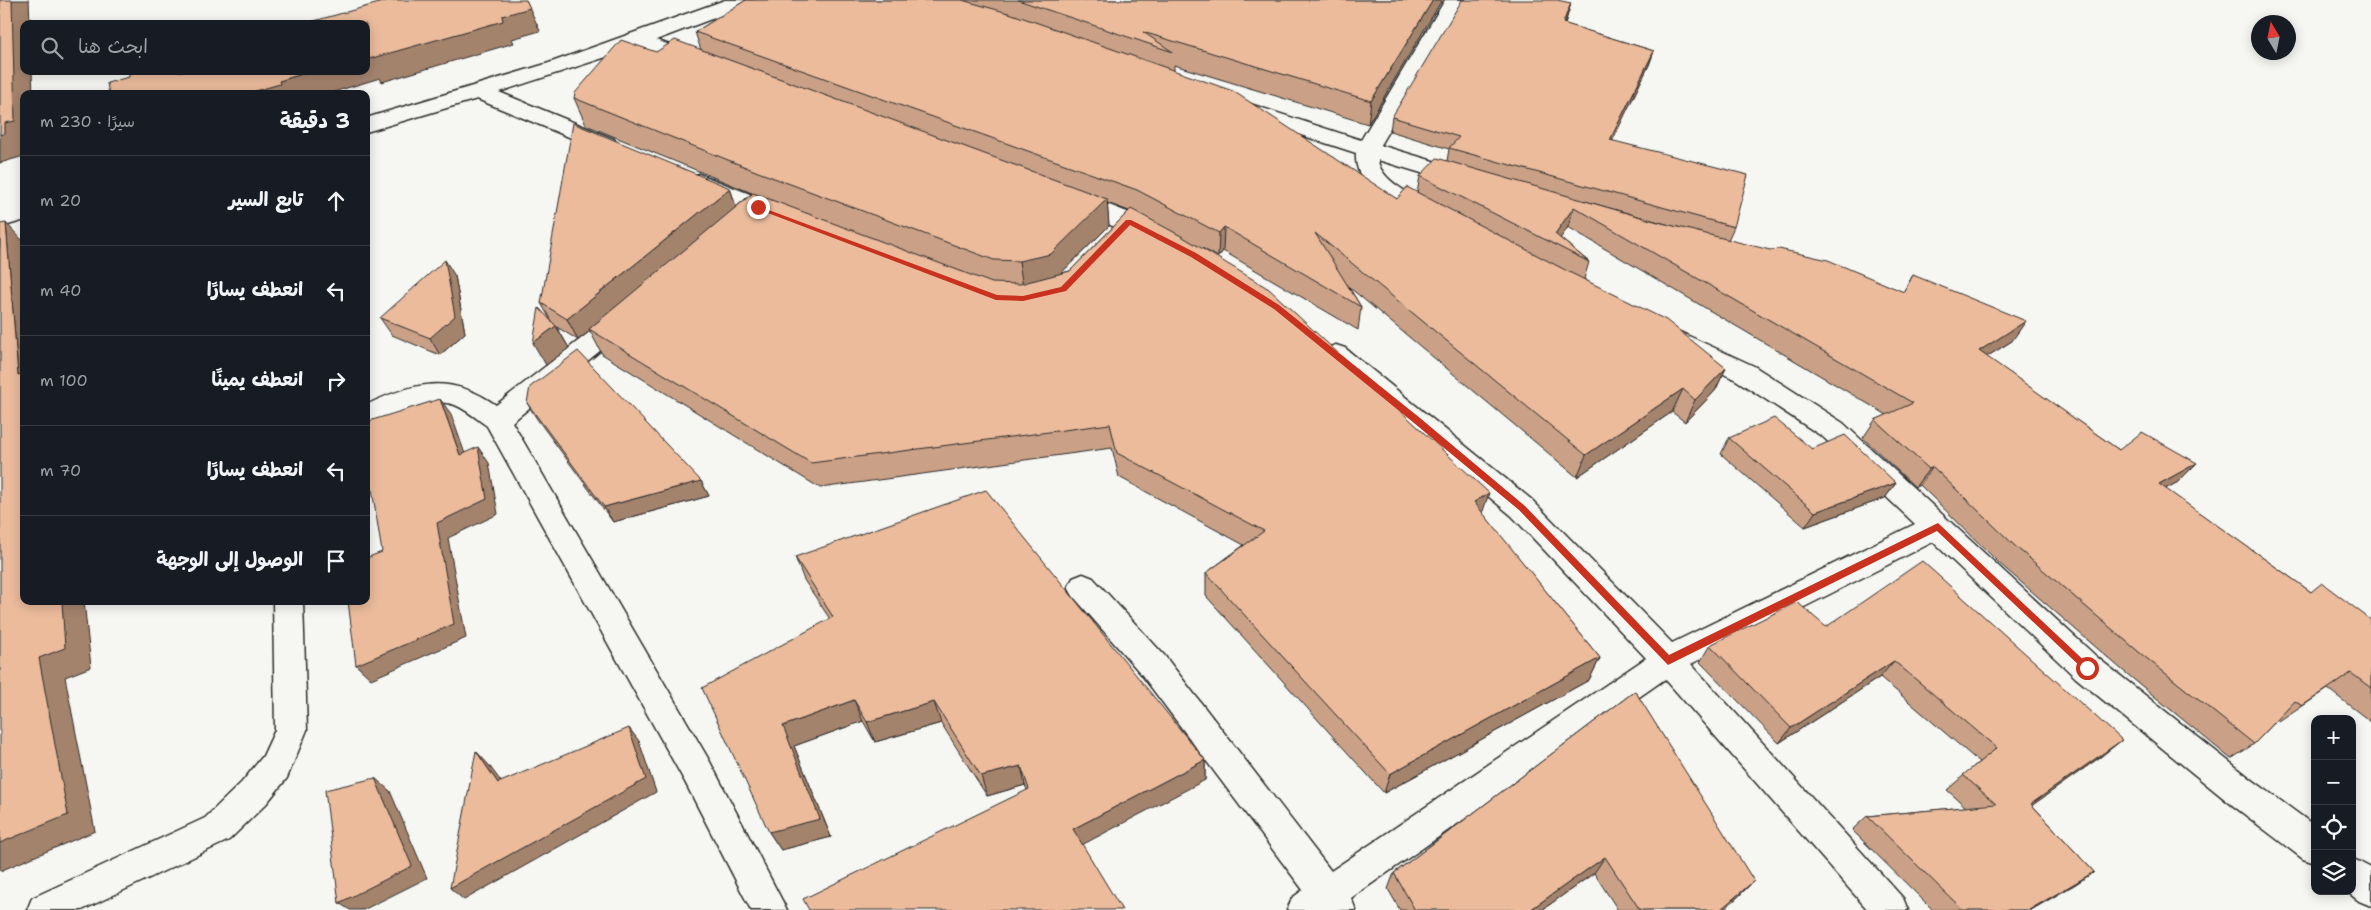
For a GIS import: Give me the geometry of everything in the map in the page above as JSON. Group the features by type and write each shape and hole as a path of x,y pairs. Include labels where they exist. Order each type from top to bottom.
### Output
{"street":[{"path":"370,124 477,90 556,68 638,40 744,0"},
{"path":"1453,226 1394,195 1374,179 1367,167 1367,149 1455,0"},
{"path":"638,40 712,68"},
{"path":"477,90 622,150"},
{"path":"1228,104 1367,149 1490,185"},
{"path":"676,173 794,221"},
{"path":"1055,194 1129,222 1177,246"},
{"path":"736,225 758,207"},
{"path":"1109,242 1129,222"},
{"path":"0,238 20,231"},
{"path":"497,419 581,355 640,305"},
{"path":"1659,331 1745,373 1833,430 1938,526 2087,668 2239,790 2311,844"},
{"path":"1314,337 1522,508 1668,660 1891,910"},
{"path":"370,416 392,404 438,392 461,397 497,419 697,770 770,910"},
{"path":"1083,586 1153,665 1323,904 1668,660 1938,526"},
{"path":"44,910 218,829 254,793 275,767 291,730 288,605"},
{"path":"2356,878 2371,889"}],"building":[{"path":"0,0 12,0 15,121 5,123 5,133 0,135"},
{"path":"390,0 526,0 530,8 502,16 503,21 370,59 370,20 318,20"},
{"path":"746,0 962,0 1012,14 1233,91 1397,199 1407,187 1571,273 1666,320 1726,368 1695,400 1683,389 1586,455 1315,233 1361,307 1224,227 1219,233 1137,190 695,32"},
{"path":"1018,0 1433,0 1371,101 1143,32 1173,52"},
{"path":"1462,0 1557,0 1571,3 1563,23 1654,51 1610,140 1748,175 1734,227 1449,148 1459,137 1392,117"},
{"path":"621,40 656,52 675,40 1107,199 1051,254 1019,261 994,260 758,172 574,98 575,93"},
{"path":"129,75 299,75 279,81 280,84 259,90 108,90 107,83 129,77"},
{"path":"573,123 730,188 567,319 541,303"},
{"path":"1437,158 1658,222 1770,250 1779,249 1828,260 1904,292 1913,275 2026,321 1979,351 2119,450 2142,432 2197,463 2159,484 2311,592 2322,583 2371,620 2371,688 2351,673 2302,706 2295,701 2254,744 2140,653 2015,546 1933,467 1929,469 1875,420 1913,403 1574,207 1555,234 1589,262 1420,176"},
{"path":"753,193 992,283 1020,284 1070,271 1131,209 1183,237 1269,289 1489,493 1474,502 1600,658 1390,774 1206,573 1264,531 1117,453 1110,424 811,463 589,329"},
{"path":"6,223 18,375 20,374 20,605 62,605 65,648 39,658 68,815 0,843 0,224"},
{"path":"445,260 455,316 430,338 380,318"},
{"path":"539,308 556,326 533,343"},
{"path":"578,351 701,481 604,507 527,403 530,387"},
{"path":"440,399 460,455 478,447 487,499 437,523 454,624 356,665 348,605 370,605 370,556 382,552 370,476 370,421"},
{"path":"1774,418 1812,449 1845,435 1896,483 1815,512 1729,438"},
{"path":"986,490 1205,760 1073,829 1122,910 809,910 803,899 1029,789 1021,766 981,776 934,702 867,722 854,700 783,726 820,819 769,832 702,688 833,617 795,557"},
{"path":"1922,561 2122,740 2031,804 2094,872 2029,910 1963,910 1867,816 1996,804 1963,775 1997,748 1894,661 1791,728 1710,645 1797,602 1826,627"},
{"path":"1635,691 1754,881 1720,910 1640,910 1605,857 1530,910 1415,910 1394,873"},
{"path":"629,728 646,779 450,888 476,751 498,783"},
{"path":"375,778 412,866 339,903 325,790"}],"route":[{"path":"758,207 996,298 1023,299 1063,289 1129,222 1193,255 1277,307 1522,508 1668,660 1938,526 2087,668"}]}
